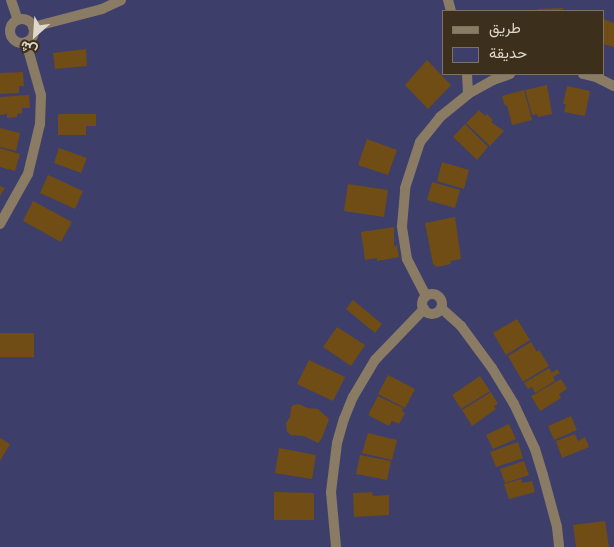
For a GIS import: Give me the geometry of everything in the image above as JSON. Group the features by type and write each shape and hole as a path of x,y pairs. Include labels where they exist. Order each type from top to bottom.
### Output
{"street":[{"path":"11,0 18,20"},
{"path":"33,27 102,8 121,0"},
{"path":"18,20 27,20 33,27 33,36 26,42 18,42 11,36 11,27 18,20"},
{"path":"0,224 28,174 40,124 41,95 26,42"},
{"path":"467,75 468,94"},
{"path":"426,296 407,259 402,226 406,188 420,142 440,116 489,77 503,75"},
{"path":"587,75 614,86"},
{"path":"432,294 438,296 442,302 441,308 432,313 424,308 422,302 426,296 432,294"},
{"path":"336,547 331,492 336,452 344,419 353,398 375,360 424,308"},
{"path":"441,308 460,326 492,368 514,404 541,466 557,526 560,547"}],"green space":[{"path":"0,0 614,0 614,547 0,547"}],"building":[{"path":"563,8 563,10 538,10"},
{"path":"604,19 614,23 614,47 604,44"},
{"path":"86,49 87,66 55,69 53,53"},
{"path":"427,60 451,85 428,109 405,85"},
{"path":"23,72 24,86 19,86 19,93 0,94 0,73"},
{"path":"547,85 552,114 538,117 537,114 532,115 525,90"},
{"path":"567,86 590,91 585,116 564,112 566,104 563,104"},
{"path":"524,90 532,120 512,125 507,105 505,106 502,96"},
{"path":"29,95 30,108 22,108 22,113 17,114 17,117 7,118 7,114 0,115 0,97"},
{"path":"479,110 485,116 487,114 493,120 491,122 504,131 490,146 466,123"},
{"path":"58,114 96,114 96,126 86,126 86,135 58,135"},
{"path":"465,124 488,147 477,160 453,137"},
{"path":"0,128 20,133 16,151 0,147"},
{"path":"367,139 397,150 388,175 358,165"},
{"path":"0,148 20,154 15,171 0,167"},
{"path":"59,148 87,158 81,173 54,163"},
{"path":"442,162 469,170 464,189 437,181"},
{"path":"48,175 83,191 75,209 40,193"},
{"path":"432,182 460,190 455,208 427,200"},
{"path":"348,184 388,190 384,217 344,211"},
{"path":"0,186 5,188 0,196"},
{"path":"33,201 72,222 61,242 23,221"},
{"path":"455,217 461,259 450,261 451,264 437,267 433,264 425,223"},
{"path":"394,227 394,246 397,245 399,257 377,261 377,258 365,260 361,232"},
{"path":"353,300 382,324 375,333 346,309"},
{"path":"517,319 530,340 506,355 493,333"},
{"path":"337,327 365,345 351,366 323,347"},
{"path":"0,333 34,333 34,357 0,357"},
{"path":"531,342 537,352 539,350 549,366 523,382 508,356"},
{"path":"309,360 345,377 333,401 297,384"},
{"path":"549,368 552,373 557,369 560,373 553,377 555,381 535,393 532,387 528,389 524,383"},
{"path":"388,375 415,389 405,408 378,394"},
{"path":"480,376 490,391 461,409 452,395"},
{"path":"561,379 567,389 559,394 561,398 540,411 531,396"},
{"path":"491,392 498,404 494,406 496,409 472,426 462,410"},
{"path":"378,396 403,408 402,411 405,413 399,424 392,421 389,426 368,415"},
{"path":"299,404 307,408 318,409 329,419 322,438 318,443 304,436 291,435 287,432 286,423 290,417 291,408 293,405"},
{"path":"571,416 577,430 554,440 548,426"},
{"path":"509,424 516,439 493,449 486,435"},
{"path":"368,433 397,440 392,460 362,453"},
{"path":"575,434 578,441 585,437 589,447 562,458 556,441"},
{"path":"0,438 10,444 0,461"},
{"path":"518,442 523,458 496,467 490,452"},
{"path":"279,448 316,455 312,479 275,473"},
{"path":"360,455 391,461 387,480 356,474"},
{"path":"524,461 529,475 505,483 500,469"},
{"path":"521,479 522,483 532,481 535,492 509,499 504,484"},
{"path":"274,492 314,493 314,520 274,520"},
{"path":"372,492 373,496 389,495 389,515 354,517 353,493"},
{"path":"605,521 609,547 576,547 573,525"}]}
